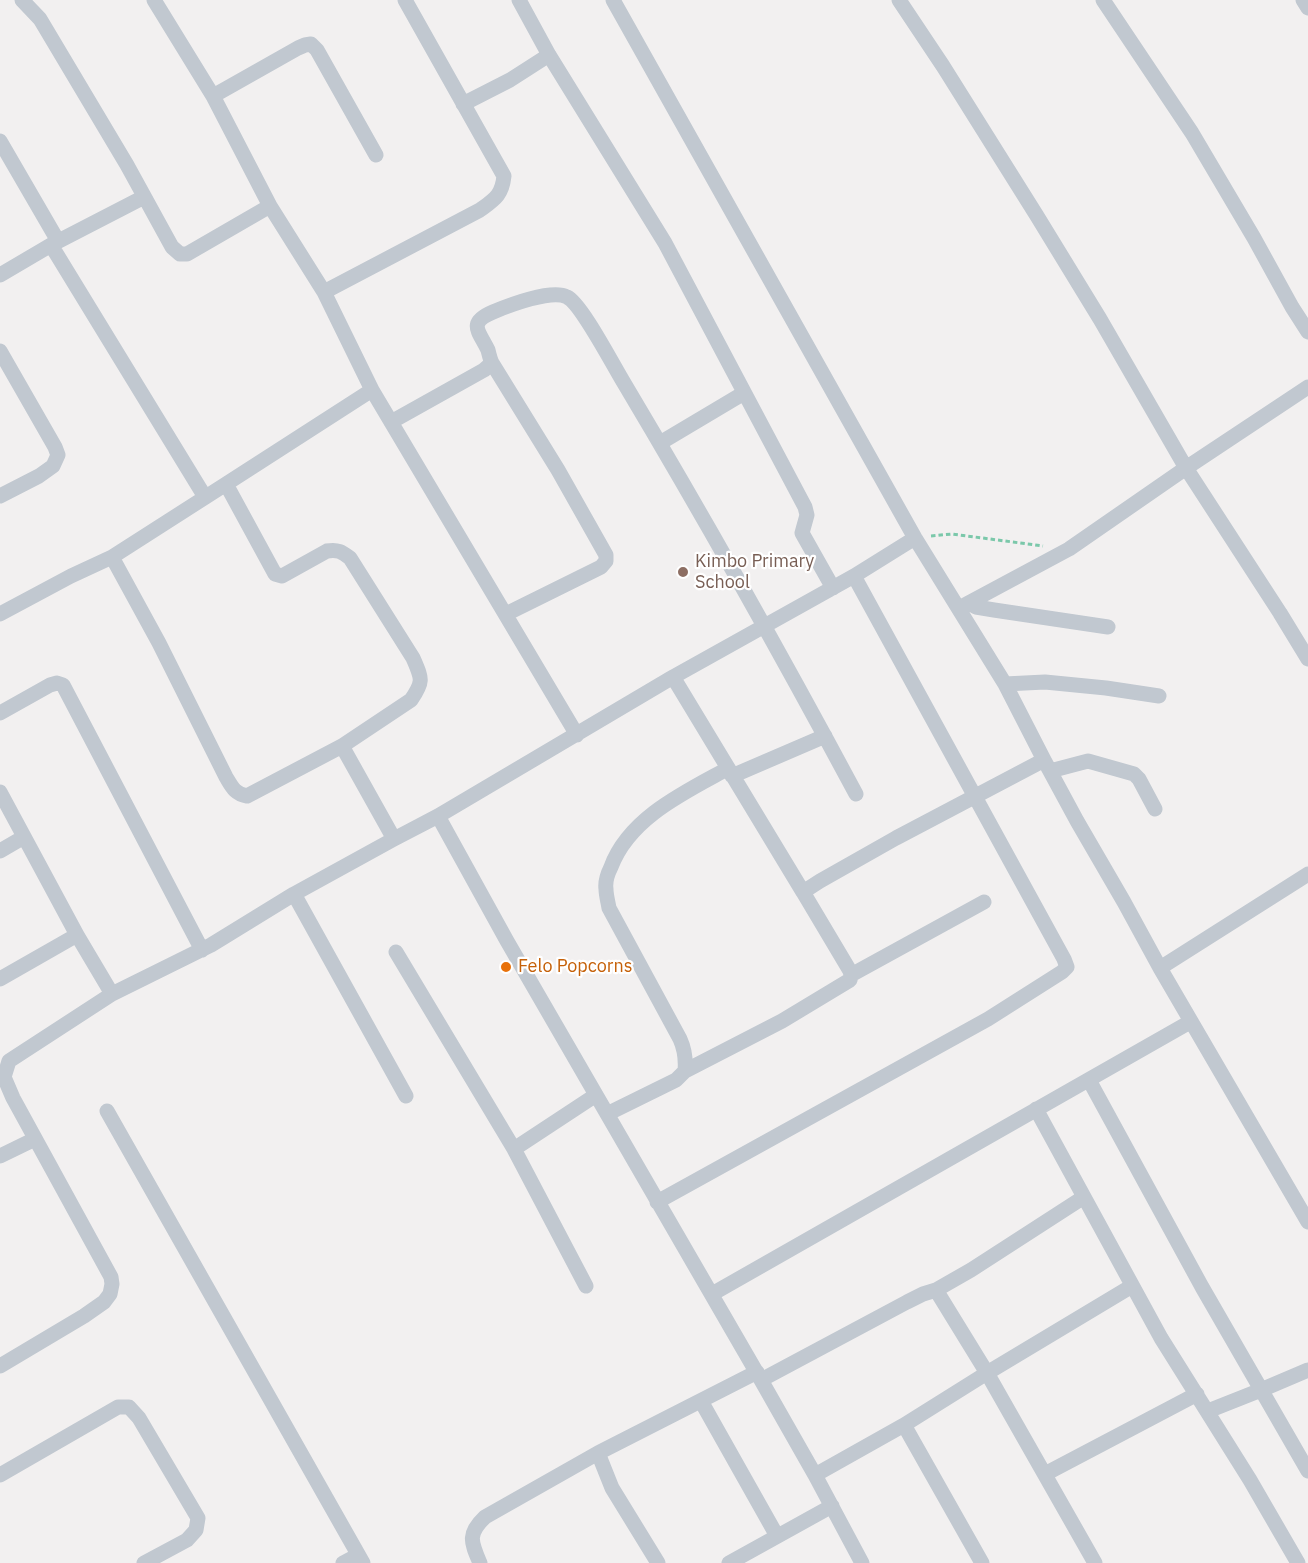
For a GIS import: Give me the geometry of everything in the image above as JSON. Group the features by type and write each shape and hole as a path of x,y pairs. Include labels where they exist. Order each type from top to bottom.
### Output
{"street":[{"path":"22,0 40,19 127,165 172,247 180,254 187,254 270,206"},
{"path":"154,0 213,96 270,206 324,292 372,390 577,735"},
{"path":"324,292 480,210 499,195 503,186 504,176 405,0"},
{"path":"519,0 549,55 664,243 729,362 805,507 807,515 802,533 833,588"},
{"path":"613,0 915,538 964,605 1077,821 1190,1022 1308,1222"},
{"path":"899,0 943,66 1100,319 1186,468 1308,659"},
{"path":"1103,0 1192,133 1308,332"},
{"path":"1303,0 1308,8"},
{"path":"213,96 298,48 311,44 317,50 376,155"},
{"path":"463,104 510,80 549,55"},
{"path":"0,141 54,243 205,497"},
{"path":"0,276 54,243 144,197"},
{"path":"506,614 601,567 606,561 606,555 558,470 492,363 477,332 477,325 482,317 545,295 559,294 569,297 590,325 765,626 856,794"},
{"path":"0,351 58,455 53,466 39,476 0,496"},
{"path":"391,422 484,370 492,363"},
{"path":"964,605 1069,549 1308,387"},
{"path":"0,614 112,557 372,390"},
{"path":"660,443 744,393"},
{"path":"112,557 159,643 233,790 239,795 247,796 342,746 411,700 421,681 416,666 350,558 341,551 327,551 282,576 275,574 226,484"},
{"path":"0,1366 104,1302 110,1294 112,1284 111,1277 13,1098 4,1077 9,1061 112,994 202,950 294,894 438,816 673,677 854,576 915,538"},
{"path":"657,1202 988,1020 1065,970 1066,963 854,576"},
{"path":"964,605 1108,627"},
{"path":"673,677 851,975"},
{"path":"0,713 50,685 57,682 63,685 202,950"},
{"path":"1005,684 1045,682 1159,696"},
{"path":"685,1071 685,1050 680,1039 609,908 606,889 608,874 615,857 638,825 655,811 729,773 825,736"},
{"path":"342,746 394,839"},
{"path":"803,892 896,838 976,797 1047,765 1088,761 1134,774 1155,809"},
{"path":"0,792 77,935 112,994"},
{"path":"438,816 507,941 712,1293 862,1563"},
{"path":"0,851 24,837"},
{"path":"1160,968 1308,874"},
{"path":"294,894 406,1096"},
{"path":"607,1114 676,1080 685,1071 782,1021 850,980 851,975 984,902"},
{"path":"0,979 77,935"},
{"path":"396,952 514,1149 586,1286"},
{"path":"712,1293 1190,1022"},
{"path":"1089,1080 1202,1287 1308,1471"},
{"path":"514,1149 596,1095"},
{"path":"1036,1109 1161,1338 1208,1411 1298,1563"},
{"path":"107,1112 361,1559 343,1563"},
{"path":"0,1156 35,1139"},
{"path":"480,1563 473,1546 472,1535 476,1526 485,1517 598,1453 701,1401 759,1376 923,1294 936,1290 1084,1197"},
{"path":"815,1476 904,1425 1132,1286"},
{"path":"936,1290 987,1373 1095,1563"},
{"path":"1208,1411 1308,1370"},
{"path":"1045,1474 1197,1394"},
{"path":"701,1401 777,1536"},
{"path":"3,1468 118,1407 129,1407 139,1418 198,1518 196,1530 187,1540 144,1563"},
{"path":"904,1425 982,1563"},
{"path":"598,1453 612,1488 658,1563"},
{"path":"729,1563 832,1506"}],"path":[{"path":"915,538 952,534 1069,549"}],"place":[{"name":"Kimbo Primary School","path":"683,572"},
{"name":"Felo Popcorns","path":"506,967"}]}
